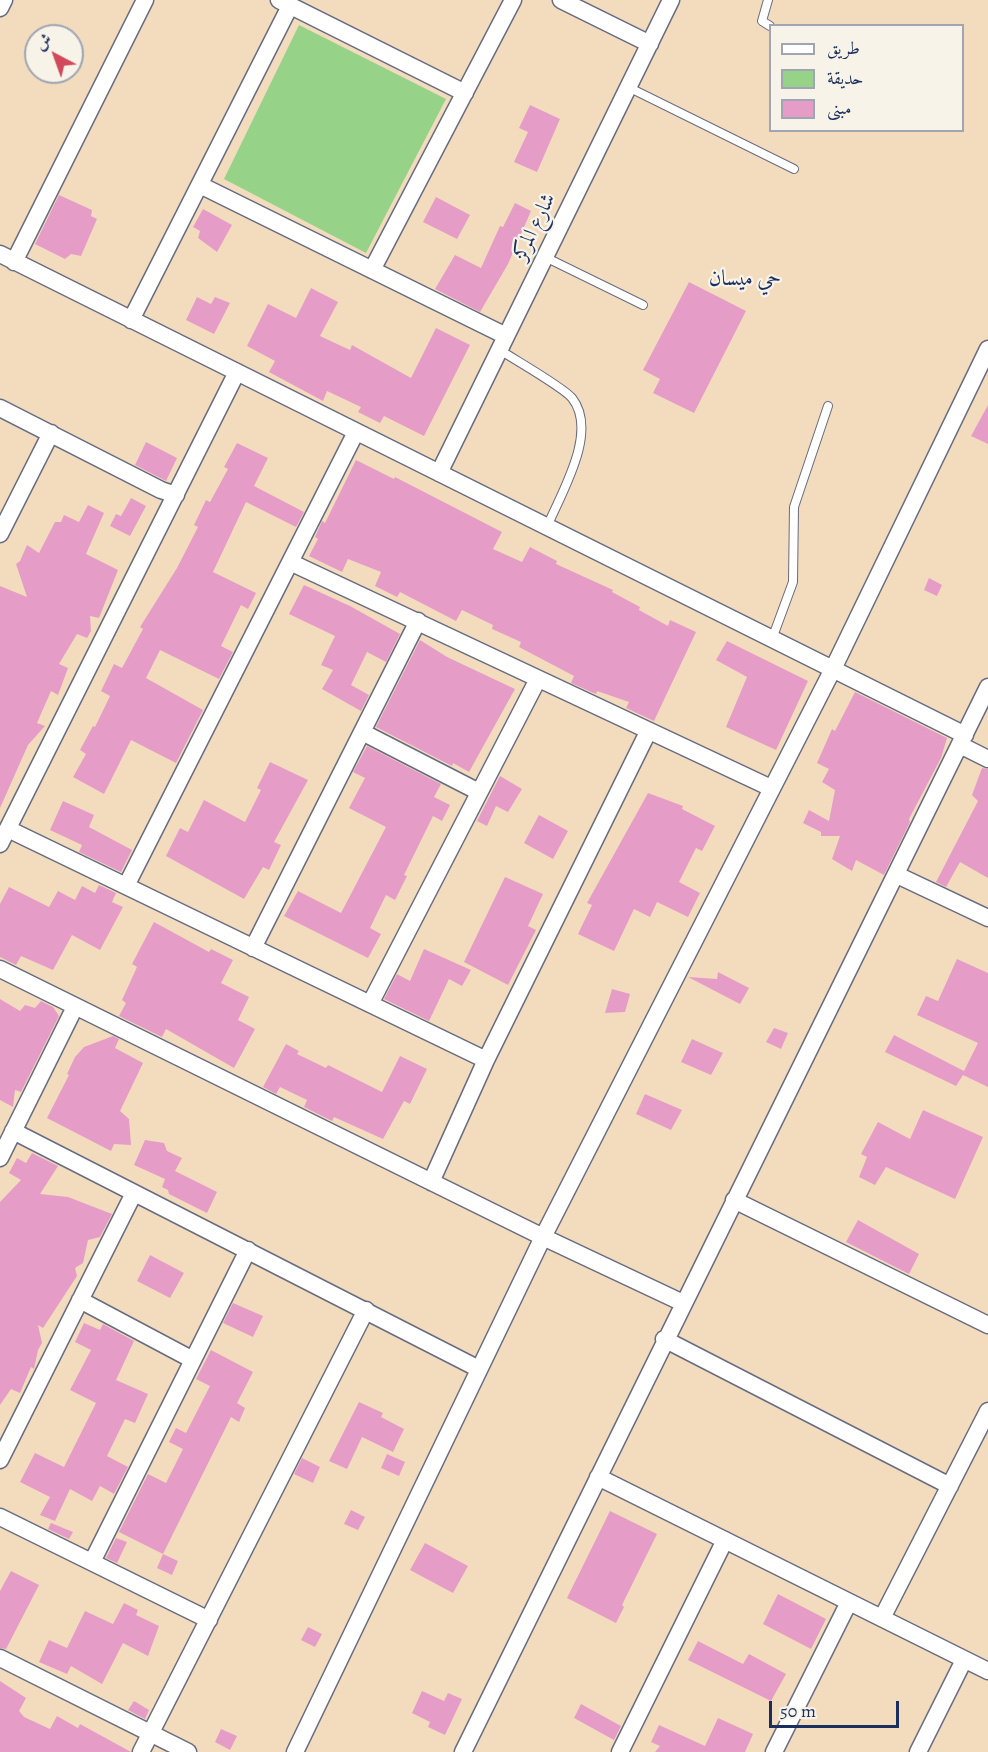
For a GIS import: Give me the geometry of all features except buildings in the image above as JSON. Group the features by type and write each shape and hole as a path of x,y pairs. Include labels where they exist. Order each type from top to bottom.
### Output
{"street":[{"path":"0,8 4,0"},
{"path":"145,0 7,258 833,669 962,740 988,759"},
{"path":"372,270 513,0"},
{"path":"561,0 650,44"},
{"name":"شارع المركز","path":"439,473 671,0"},
{"path":"131,320 200,185 285,3 465,93"},
{"path":"200,185 372,270 503,343"},
{"path":"295,1752 543,1237 833,669 988,349"},
{"path":"237,372 4,837 126,886 486,1060"},
{"path":"0,408 161,490 176,495"},
{"path":"126,886 292,563 356,432"},
{"path":"0,534 51,433"},
{"path":"292,563 771,788"},
{"path":"253,948 418,621"},
{"path":"370,1004 537,679"},
{"path":"463,1752 664,1339 988,687"},
{"path":"362,732 479,792"},
{"path":"431,1182 486,1060 648,732"},
{"path":"897,874 988,918"},
{"path":"0,969 543,1237 683,1303"},
{"path":"0,1158 75,1007"},
{"path":"13,1131 478,1369"},
{"path":"0,1460 134,1193"},
{"path":"734,1200 988,1324"},
{"path":"92,1562 248,1250"},
{"path":"80,1300 193,1360"},
{"path":"141,1752 366,1310"},
{"path":"664,1339 950,1486"},
{"path":"882,1618 988,1411"},
{"path":"598,1477 988,1671"},
{"path":"0,1517 209,1620"},
{"path":"620,1752 725,1540"},
{"path":"774,1752 849,1602"},
{"path":"0,1658 188,1752"},
{"path":"918,1752 964,1660"}],"lane":[{"path":"768,0 762,21 769,25"},
{"path":"628,87 794,169"},
{"path":"545,257 643,305"},
{"path":"503,343 572,398 582,418 582,441 547,527"},
{"path":"772,639 793,582 794,507 828,406"}],"green space":[{"path":"299,25 446,99 366,253 224,179"}],"district":[{"name":"حي ميسان","path":"745,280"}]}
